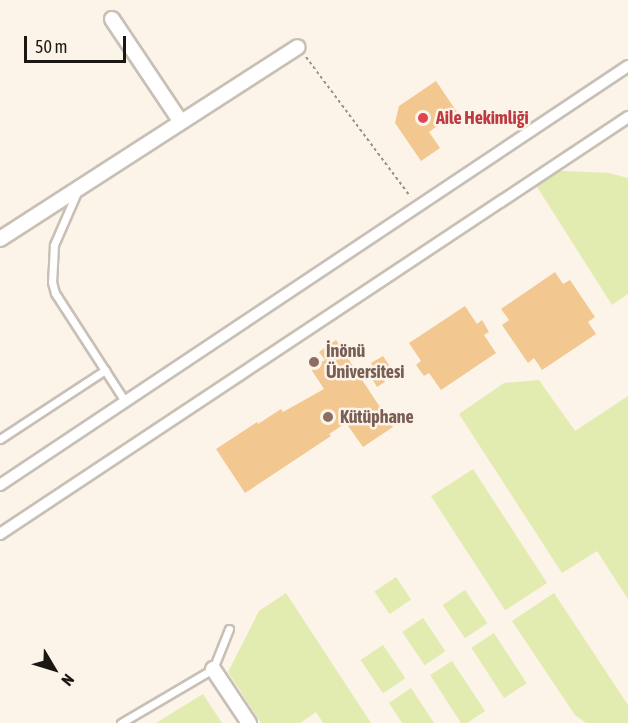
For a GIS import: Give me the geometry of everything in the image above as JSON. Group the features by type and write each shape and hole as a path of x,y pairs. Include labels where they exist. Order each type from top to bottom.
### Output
{"street":[{"path":"112,19 181,122"},
{"path":"0,239 298,47"},
{"path":"0,485 628,66"},
{"path":"0,534 628,117"},
{"path":"213,669 249,723"}],"lane":[{"path":"80,187 54,245 52,282 55,293 125,401"},
{"path":"0,439 105,370"},
{"path":"121,723 213,669 229,629"}],"path":[{"path":"298,47 418,206"}],"green space":[{"path":"545,170 609,173 628,178 628,294 612,305 532,179"},
{"path":"539,380 575,431 628,396 628,599 597,551 562,573 459,414 504,383"},
{"path":"473,469 547,583 505,610 431,496"},
{"path":"396,577 411,599 390,614 374,592"},
{"path":"465,590 487,623 465,638 443,605"},
{"path":"286,593 371,723 323,723 316,712 300,723 261,723 228,672 259,611"},
{"path":"554,593 628,705 628,723 586,723 575,715 512,621"},
{"path":"423,618 445,651 425,665 402,632"},
{"path":"494,633 527,683 504,698 471,648"},
{"path":"383,645 405,678 383,693 361,660"},
{"path":"452,661 485,711 467,723 461,723 430,675"},
{"path":"411,688 434,723 402,723 389,703"},
{"path":"203,694 222,723 156,723"}],"building":[{"name":"Aile Hekimliği","path":"436,81 457,112 429,132 440,148 421,161 395,123 399,106"},
{"path":"555,272 563,284 570,280 595,317 588,322 596,334 542,370 534,358 528,363 502,325 509,320 501,309"},
{"path":"465,306 477,324 482,320 489,332 484,335 496,353 441,390 429,373 424,376 416,365 421,361 409,343"},
{"name":"Kütüphane","path":"336,340 393,427 363,447 346,423 329,434 331,436 245,493 216,449 257,422 258,424 281,409 283,412 324,389 311,369 325,360 319,352"},
{"path":"383,356 393,371 382,378 385,382 377,387 368,372 374,368 371,363"}],"place":[{"name":"Aile Hekimliği","path":"423,118"},
{"name":"İnönü Üniversitesi","path":"314,362"},
{"name":"Kütüphane","path":"328,417"}]}
